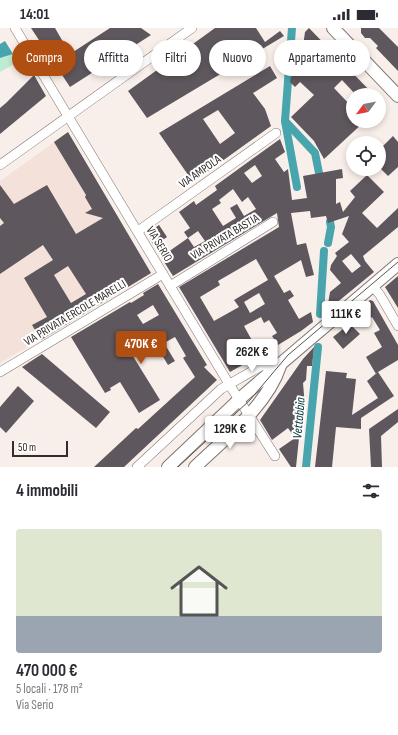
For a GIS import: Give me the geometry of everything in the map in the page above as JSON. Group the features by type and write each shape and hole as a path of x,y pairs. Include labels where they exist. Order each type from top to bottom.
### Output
{"street":[{"name":"VIA SERIO","path":"15,28 229,384 275,456"},
{"path":"0,165 192,28"},
{"path":"333,28 398,96"},
{"name":"VIA AMPOLA","path":"138,231 276,133"},
{"name":"VIA PRIVATA BASTIA","path":"170,286 273,222"},
{"path":"168,467 239,400 398,264"},
{"name":"VIA PRIVATA ERCOLE MARELLI","path":"0,372 163,274"},
{"path":"372,285 380,295 398,326"},
{"path":"137,467 221,389 261,366 281,365"},
{"path":"195,467 249,415 269,390 281,365"}],"shaded area":[{"path":"67,133 151,274 0,363 0,181"}],"green space":[{"path":"12,54 12,65 0,72 0,58"}],"water":[{"path":"5,41 12,54 0,58 0,44"}],"building":[{"path":"31,28 55,28 62,40 39,40"},
{"path":"110,28 141,28 151,35 143,40 92,40"},
{"path":"215,28 256,28 264,40 209,40 209,76 217,76 147,118 128,91 151,74 151,76 201,76 201,40 198,40"},
{"path":"309,28 321,40 304,40 305,32"},
{"path":"361,28 379,28 398,47 398,71 376,48 378,46 370,38 365,38 361,33"},
{"path":"280,31 284,36 277,40 274,40 274,42 266,47 266,41"},
{"path":"84,45 84,76 87,76 70,87 63,76 76,76 76,50"},
{"path":"270,66 274,76 277,78 253,93 265,109 271,126 193,182 159,133 253,76 266,76 266,68","holes":["218,110 235,133 220,144 203,119"]},
{"path":"33,76 35,76 46,96 0,134 0,108"},
{"path":"291,76 356,76 367,88 349,88 342,80 334,88 346,101 346,128 357,128 349,136 346,136 346,139 324,159 314,141 291,117 314,95 300,82 295,87 290,82"},
{"path":"68,132 151,273 41,340 32,325 47,317 24,278 53,260 43,245 0,274 0,226 4,223 0,218 0,185 14,204 47,185 76,234 103,218 85,213 92,209 85,197 86,195 54,142","holes":["68,266 86,294 71,303 54,275"]},
{"path":"393,136 398,142 398,167 388,176 386,174 386,143"},
{"path":"280,139 285,152 275,159 284,172 288,169 292,200 307,198 303,176 342,169 343,178 336,179 336,204 340,202 343,212 355,197 350,191 366,176 368,176 384,192 362,213 377,228 398,208 398,227 363,256 374,272 329,309 328,304 330,292 341,283 330,270 331,265 337,256 335,253 349,242 342,234 349,216 328,223 326,216 311,218 310,211 291,213 297,245 306,243 314,275 306,277 301,260 274,276 284,293 290,290 294,296 288,300 299,319 311,312 313,322 278,345 272,336 277,333 269,320 264,323 261,317 244,326 260,355 230,372 179,287 279,227 277,213 173,276 161,257 188,238 184,232 190,228 179,212 194,201 196,205 217,190 215,186","holes":["255,165 262,176 252,183 244,173","233,189 242,202 248,197 256,209 244,216 237,204 230,208 236,218 223,226 212,209 221,203 219,200","198,231 205,241 194,247 188,238","351,254 361,266 352,273 342,261","256,259 268,280 234,300 239,307 214,321 200,297 220,285 218,281","259,293 265,304 250,313 244,302"]},
{"path":"159,225 167,237 154,246 147,233"},
{"path":"398,276 398,308 385,287"},
{"path":"158,284 207,365 204,367 217,380 124,467 94,467 195,377 183,358 186,356 175,337 164,343 175,361 168,365 153,340 131,353 160,400 139,413 120,382 105,393 71,337 130,302 131,303 144,295 143,293","holes":["153,305 159,315 143,324 137,315"]},
{"path":"370,300 373,301 398,345 398,360 378,372 394,396 361,418 361,429 336,427 332,467 315,467 326,371 347,373 346,378 356,379 352,415 378,398 367,381 376,374 366,357 382,347 374,333 380,330 372,317 363,323 359,310"},
{"path":"346,322 360,334 343,349 333,337 343,329 341,326"},
{"path":"314,347 312,366 307,366 306,380 303,383 305,407 302,409 296,467 291,467 279,449 295,438 288,428 272,440 260,420 303,359"},
{"path":"42,354 110,412 96,428 22,367"},
{"path":"18,386 34,401 6,433 0,427 0,407"},
{"path":"398,409 398,422 381,436 382,467 371,467 369,429"}],"waterway":[{"name":"Vettabbia","path":"292,28 285,121 315,153 321,183"},
{"name":"Vettabbia","path":"285,121 297,187"},
{"name":"Vettabbia","path":"328,243 331,227 330,222"},
{"name":"Vettabbia","path":"320,314 324,251"},
{"name":"Vettabbia","path":"306,467 318,347"}],"tram line":[{"path":"178,467 250,400 288,355 398,262"}]}
